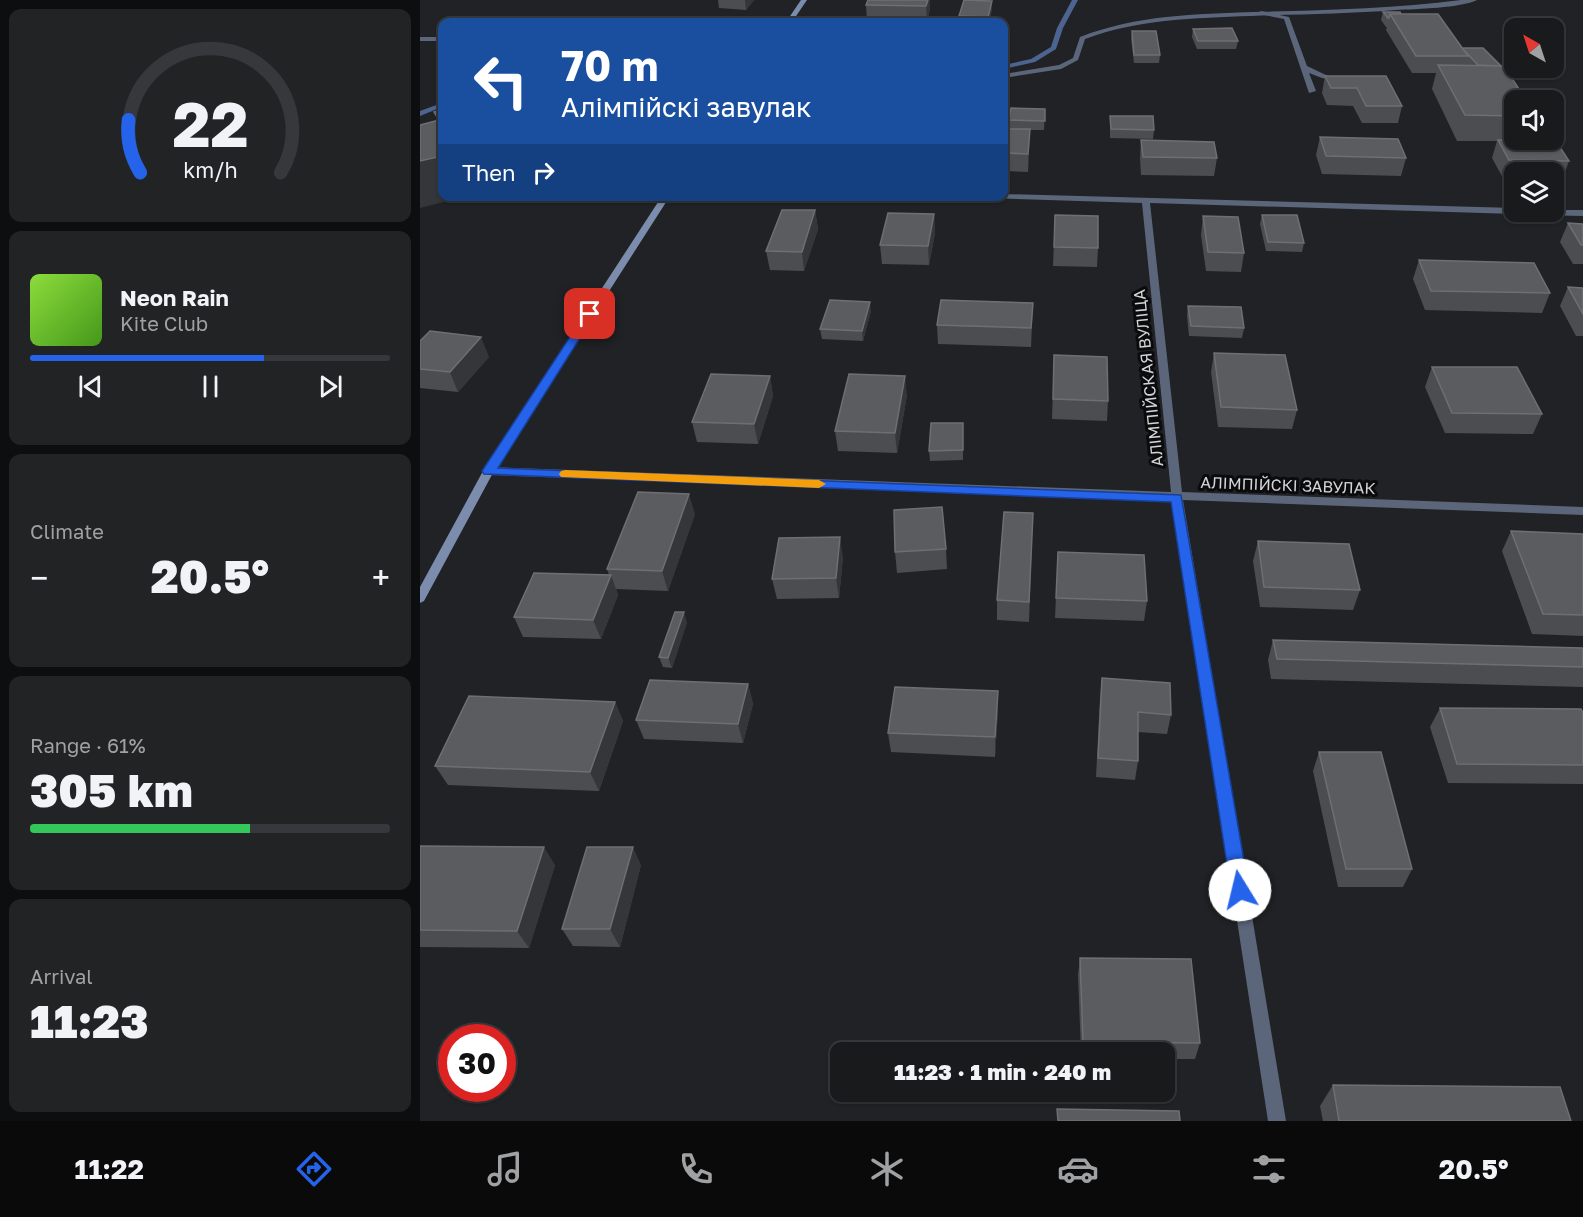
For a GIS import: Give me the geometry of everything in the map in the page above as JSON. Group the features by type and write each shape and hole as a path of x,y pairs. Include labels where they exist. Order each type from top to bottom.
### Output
{"street":[{"path":"792,18 804,0"},
{"path":"1008,75 1061,67 1076,58 1082,38 1104,28 1141,21 1185,16 1395,10 1474,0"},
{"path":"1261,13 1287,18 1312,91"},
{"path":"420,39 438,39"},
{"path":"1304,67 1324,77 1350,83"},
{"path":"1008,197 1504,211"},
{"name":"АЛІМПІЙСКАЯ ВУЛІЦА","path":"1146,200 1177,498 1277,1121"},
{"path":"420,598 489,471 663,201"},
{"path":"1564,213 1583,213"},
{"name":"АЛІМПІЙСКІ ЗАВУЛАК","path":"489,471 1177,498 1583,511"}],"building":[{"path":"868,0 928,0 926,6 866,5"},
{"path":"964,0 992,1 988,17 959,16"},
{"path":"1383,12 1400,12 1401,14 1390,14 1388,18"},
{"path":"1390,14 1438,14 1468,56 1416,56"},
{"path":"1232,28 1238,41 1198,41 1193,29"},
{"path":"1132,31 1156,31 1160,55 1134,55"},
{"path":"1462,48 1483,48 1501,66 1478,65"},
{"path":"1438,65 1504,66 1504,78 1512,78 1520,90 1504,90 1504,116 1465,115"},
{"path":"1325,76 1386,76 1402,106 1366,106 1357,88 1331,88"},
{"path":"1011,108 1045,109 1045,121 1009,120"},
{"path":"1110,116 1153,116 1154,130 1111,129"},
{"path":"438,120 438,157 420,161 420,125"},
{"path":"1008,129 1030,129 1028,154 1008,153"},
{"path":"1320,137 1398,139 1406,158 1326,156"},
{"path":"1141,140 1214,142 1217,158 1143,157"},
{"path":"1498,140 1504,140 1504,150 1562,150 1569,161 1509,160"},
{"path":"782,210 815,210 802,252 766,251"},
{"path":"888,213 934,214 928,246 880,245"},
{"path":"1055,215 1098,216 1098,248 1054,247"},
{"path":"1262,215 1297,215 1304,243 1268,242"},
{"path":"1203,216 1238,217 1244,253 1208,252"},
{"path":"1568,223 1583,224 1583,245 1581,245"},
{"path":"1419,260 1534,263 1550,293 1431,291"},
{"path":"1568,287 1583,288 1583,314"},
{"path":"830,300 870,302 862,331 820,329"},
{"path":"941,300 1033,303 1031,328 937,325"},
{"path":"1188,306 1241,307 1244,328 1191,326"},
{"path":"430,331 481,337 450,372 420,369 420,341"},
{"path":"1214,353 1285,355 1297,410 1221,407"},
{"path":"1054,355 1107,357 1108,401 1053,399"},
{"path":"1432,367 1517,367 1542,414 1452,413"},
{"path":"711,374 770,376 754,424 692,422"},
{"path":"849,374 905,376 895,433 835,431"},
{"path":"931,423 963,423 963,450 929,451"},
{"path":"638,492 689,494 662,571 607,569"},
{"path":"942,507 946,549 895,552 894,510"},
{"path":"1004,512 1033,513 1029,602 997,600"},
{"path":"1511,531 1583,534 1583,615 1543,614"},
{"path":"840,537 836,578 772,579 779,538"},
{"path":"1258,541 1349,544 1360,590 1264,587"},
{"path":"1058,552 1144,555 1147,601 1056,598"},
{"path":"534,573 611,575 593,620 514,617"},
{"path":"675,612 684,612 668,658 659,657"},
{"path":"1273,640 1583,648 1583,667 1277,659"},
{"path":"1102,678 1170,683 1171,715 1138,712 1138,761 1098,758"},
{"path":"650,680 748,684 738,724 636,720"},
{"path":"895,687 998,691 995,737 888,733"},
{"path":"469,696 615,702 590,772 435,766"},
{"path":"1440,708 1581,709 1583,713 1583,765 1457,764"},
{"path":"1319,752 1381,752 1412,869 1346,869"},
{"path":"420,846 544,847 517,931 420,930"},
{"path":"587,847 633,847 610,929 562,929"},
{"path":"1080,958 1191,959 1200,1043 1083,1042"},
{"path":"1333,1085 1560,1087 1571,1121 1339,1121"},
{"path":"1057,1109 1179,1111 1180,1121 1058,1121"}],"waterway":[{"path":"1008,66 1033,61 1054,48 1060,28 1075,0"},
{"path":"420,114 438,107"}],"slow traffic":[{"path":"565,474 819,484"}],"route":[{"path":"590,314 489,471 1177,498 1240,890"}]}
